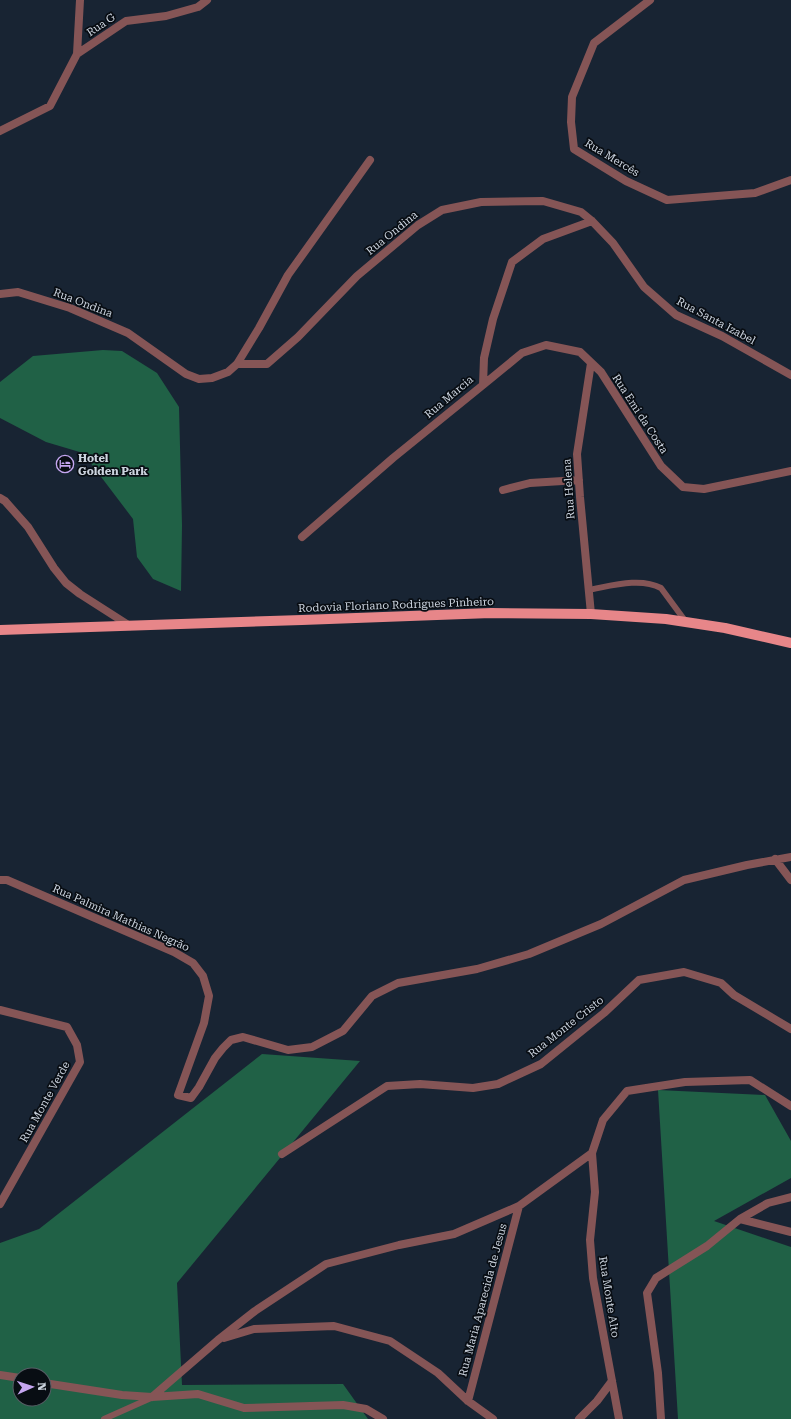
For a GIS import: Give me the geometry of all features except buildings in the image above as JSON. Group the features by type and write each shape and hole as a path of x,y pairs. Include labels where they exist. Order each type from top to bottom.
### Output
{"main road":[{"name":"Rodovia Floriano Rodrigues Pinheiro","path":"0,630 491,613 591,614 666,619 725,628 791,643"}],"street":[{"path":"0,131 50,106 78,54 80,0"},
{"name":"Rua G","path":"78,54 126,21 166,16 198,8 207,0"},
{"name":"Rua Mercês","path":"650,0 594,43 572,97 571,122 574,149 626,180 667,200 755,193 791,180"},
{"name":"Rua Ondina","path":"0,294 18,292 70,308 128,333 186,374 199,379 212,378 228,372 237,364 288,275 370,160"},
{"name":"Rua Ondina","path":"237,364 267,364 298,337 357,276 418,225 442,210 481,202 543,201 581,212 592,221"},
{"name":"Rua Santa Izabel","path":"592,221 613,243 644,287 676,315 722,336 791,375"},
{"name":"Rua Marcia","path":"302,537 393,458 483,385 484,358 493,319 512,262 543,239 592,221"},
{"name":"Rua Emi da Costa","path":"483,385 522,353 546,345 580,352 600,372 661,466 683,487 704,490 791,471"},
{"name":"Rua Helena","path":"591,363 578,454 591,614"},
{"path":"503,490 530,483 579,480"},
{"path":"0,498 5,501 28,527 54,568 66,583 80,594 130,626"},
{"name":"Rua Palmira Mathias Negrão","path":"0,880 7,880 29,889 174,952 193,963 203,976 209,996 204,1023 178,1095 191,1098 199,1087 215,1058 231,1040 243,1037 288,1050 312,1047 343,1031 372,996 398,983 478,969 529,954 601,924 684,880 747,865 791,857"},
{"path":"775,859 791,880"},
{"name":"Rua Monte Cristo","path":"282,1154 388,1086 420,1084 473,1088 498,1084 541,1064 604,1013 639,980 684,972 721,983 734,995 791,1029"},
{"name":"Rua Monte Verde","path":"0,1010 67,1028 77,1045 80,1062 0,1204"},
{"path":"152,1397 218,1340 256,1311 326,1264 454,1234 519,1206 592,1153 603,1120 627,1092 685,1082 750,1080 791,1106"},
{"name":"Rua Monte Alto","path":"592,1153 595,1192 590,1240 592,1278 619,1419"},
{"path":"661,1419 658,1373 647,1293 656,1278 706,1246 740,1219 768,1203 791,1197"},
{"name":"Rua Maria Aparecida de Jesus","path":"468,1401 519,1206"},
{"path":"740,1219 791,1232"},
{"path":"218,1340 254,1329 334,1326 390,1341 438,1373 468,1401 493,1419"},
{"path":"0,1375 12,1377"},
{"path":"579,1419 597,1401 612,1381"},
{"path":"52,1384 122,1395 152,1397 198,1394 244,1408 343,1405 366,1409 383,1419"}],"lane":[{"path":"588,590 632,583 656,585 661,588 686,622"},
{"path":"104,1419 152,1397"}],"green space":[{"path":"103,350 122,351 157,373 179,407 182,525 181,591 153,579 137,557 133,519 83,453 46,442 0,418 0,382 33,356"},
{"path":"262,1054 360,1061 177,1283 182,1385 343,1384 368,1419 0,1419 0,1243 39,1229"},
{"path":"658,1090 765,1095 791,1141 791,1178 714,1221 791,1247 791,1419 678,1419"}],"place":[{"name":"Hotel Golden Park","path":"65,464"}]}
